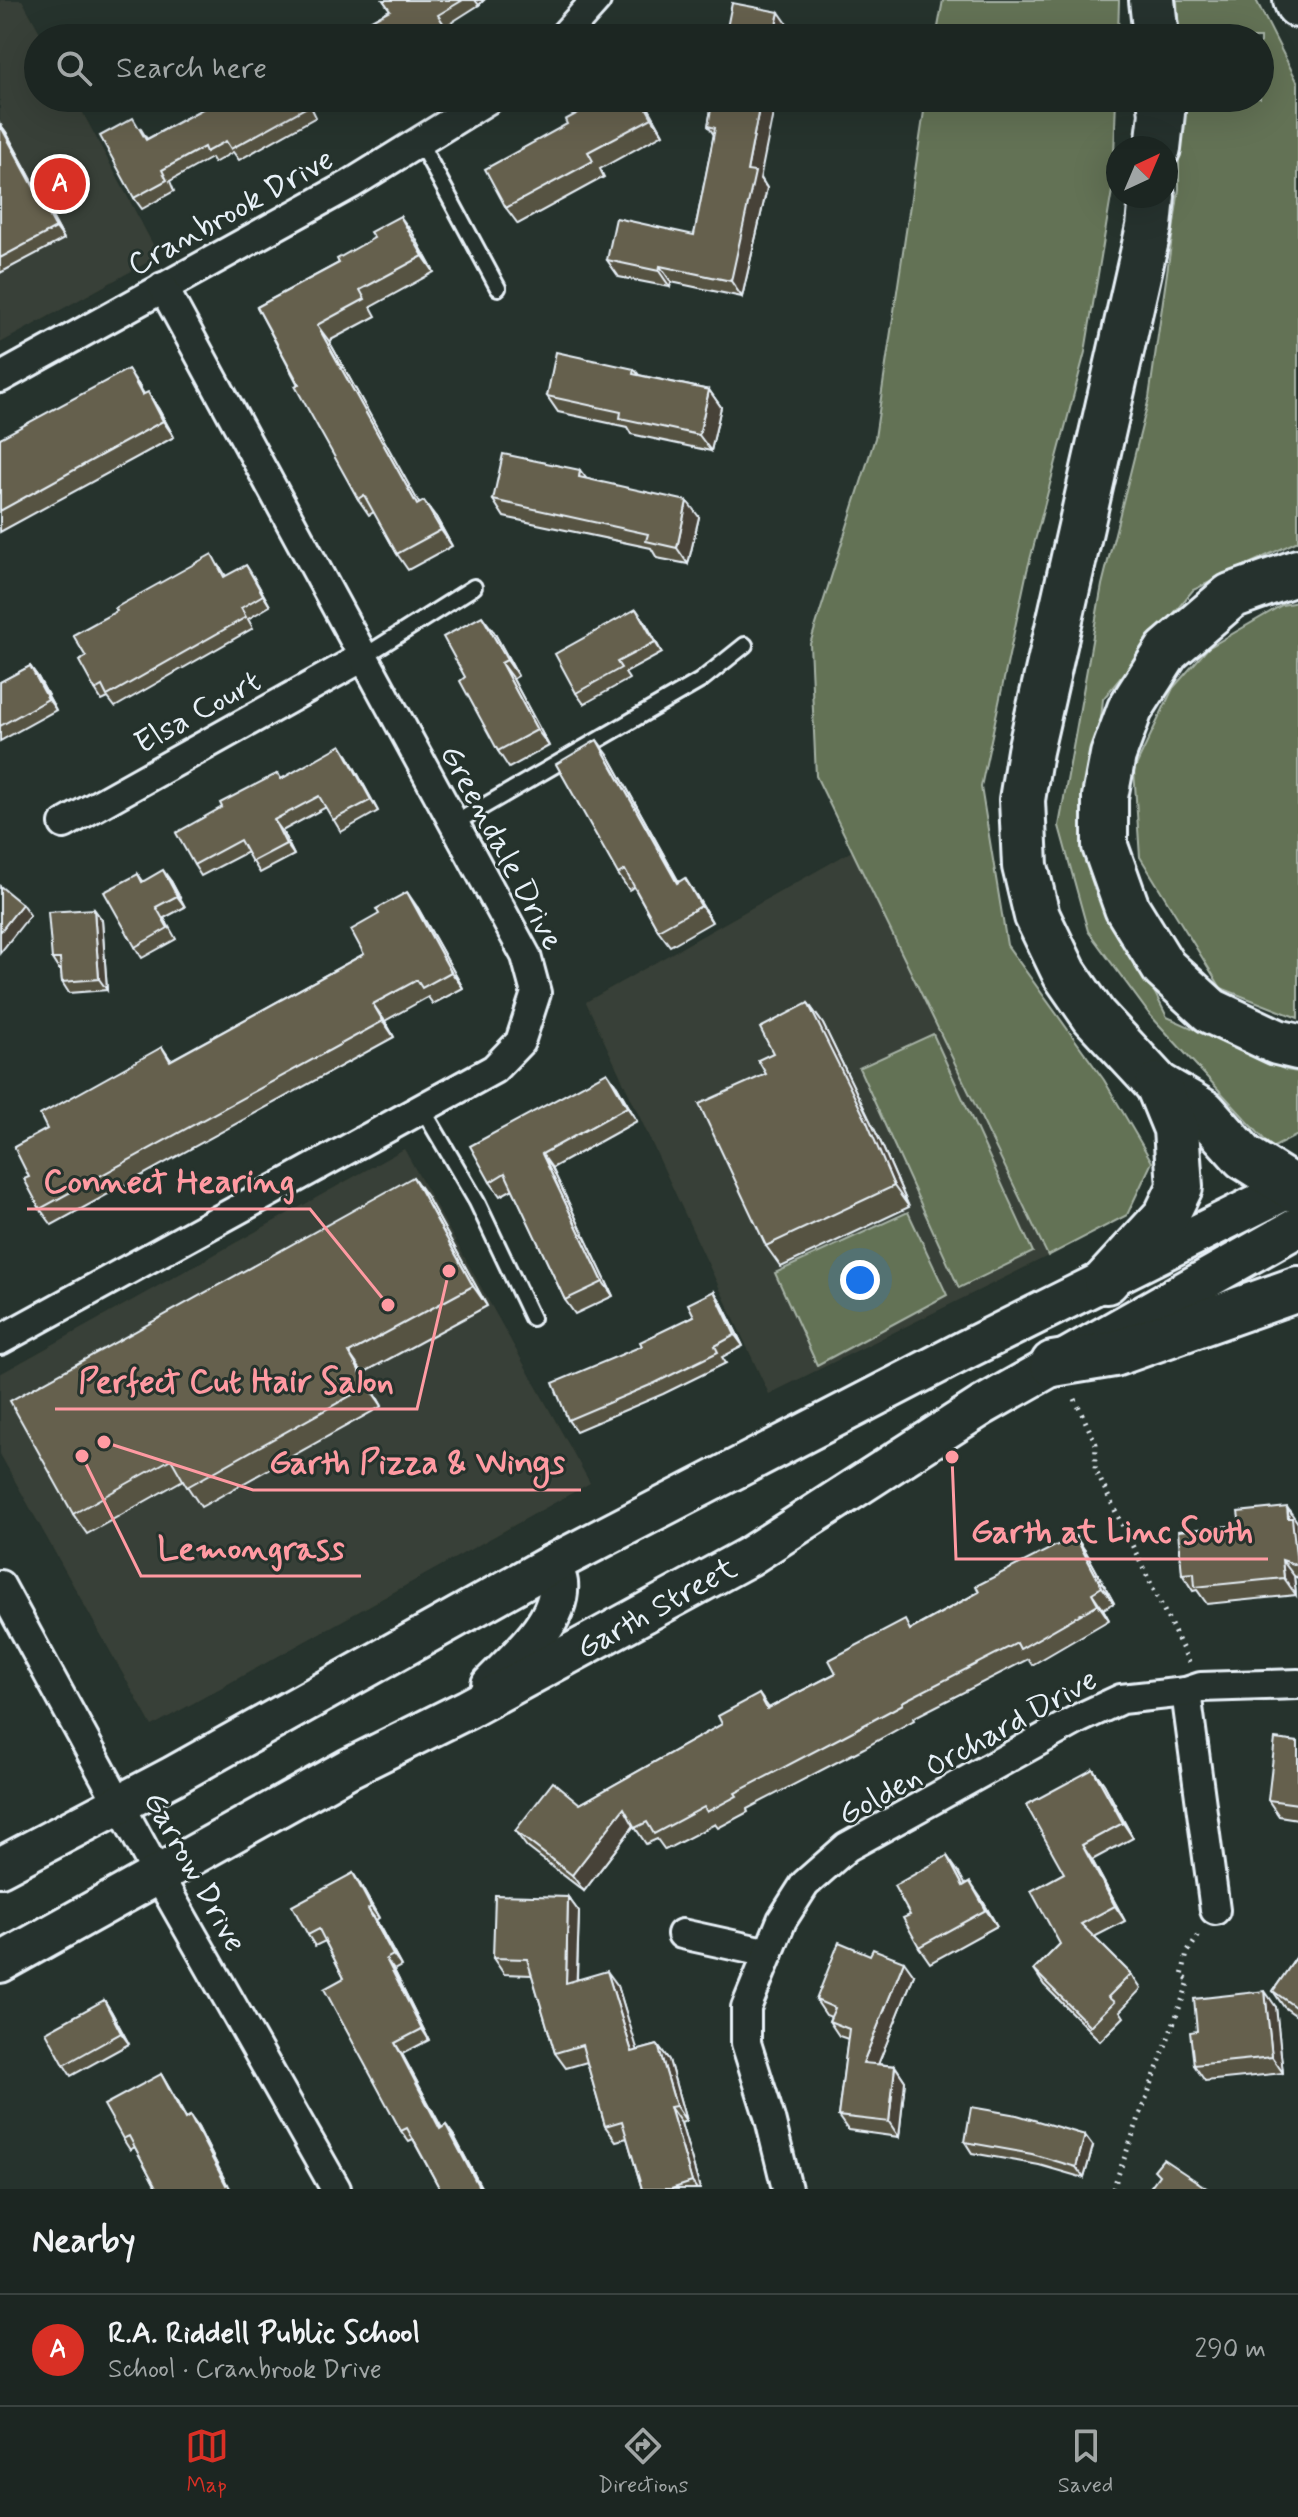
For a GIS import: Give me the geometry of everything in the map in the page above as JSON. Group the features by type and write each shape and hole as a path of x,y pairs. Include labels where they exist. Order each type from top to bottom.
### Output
{"highway":[{"path":"1152,0 1155,24"},
{"path":"1159,136 1162,112"},
{"path":"1151,208 1030,751 1022,800 1025,866 1037,916 1065,974 1094,1016 1158,1085 1204,1112 1244,1157 1296,1197"},
{"path":"1298,572 1231,596 1167,651 1130,709 1113,755 1105,809 1105,846 1127,908 1164,968 1211,1011 1277,1042 1298,1047"},
{"path":"1106,1281 1166,1216 1180,1187 1176,1129 1158,1085"},
{"path":"1053,1364 1114,1354 1298,1289"}],"main road":[{"path":"0,1867 552,1564 940,1363 1106,1281 1296,1197"},
{"name":"Garth Street","path":"0,1963 349,1768 468,1709 748,1557 982,1406 1053,1364 1296,1197"},
{"path":"468,1709 541,1632 556,1604 558,1584 552,1564"}],"street":[{"path":"575,24 596,0"},
{"name":"Cranbrook Drive","path":"0,378 351,184 468,112"},
{"name":"Greendale Drive","path":"0,1340 494,1069 520,1042 536,993 526,956 163,287"},
{"name":"Elsa Court","path":"64,824 363,657"},
{"name":"Garrow Drive","path":"0,1585 158,1875 336,2189"},
{"name":"Golden Orchard Drive","path":"787,2189 770,2119 746,2043 746,2008 782,1920 805,1884 847,1847 1080,1718 1121,1699 1194,1689 1298,1684"},
{"path":"1194,1689 1215,1910"},
{"path":"682,1934 769,1953"}],"lane":[{"path":"420,143 498,288"},
{"path":"363,657 474,587"},
{"path":"453,824 700,681 745,645"},
{"path":"422,1108 477,1202 532,1318"}],"path":[{"path":"1053,1364 1096,1444 1095,1469 1194,1689"},
{"path":"1113,2189 1189,1981 1182,1976 1187,1953 1215,1910"}],"shaded area":[{"path":"0,0 22,0 35,24 24,24 24,112 82,112 159,256 0,343"},
{"path":"852,851 1048,1256 769,1394 586,1002"},
{"path":"404,1149 590,1483 152,1726 0,1454 0,1374"}],"green space":[{"path":"943,0 1119,0 1118,24 939,24"},
{"path":"1177,0 1256,0 1268,24 1178,24"},
{"path":"1274,36 1298,83 1298,541 1193,590 1103,699 1087,858 1167,1017 1286,1070 1298,1072 1298,1135 1272,1148 1150,1015 1088,931 1059,826 1102,585 1149,398 1178,196 1179,112 1274,112"},
{"path":"924,112 1116,112 1115,136 1106,136 1106,208 1109,208 1085,352 1027,571 981,787 1007,945 1104,1080 1152,1162 1127,1215 1048,1256 816,776 810,644 875,438"},
{"path":"1298,602 1298,1018 1221,988 1140,857 1134,770 1173,688 1208,648 1282,605"},
{"path":"933,1034 1033,1252 959,1288 859,1068"},
{"path":"908,1212 947,1295 817,1365 775,1273"}],"building":[{"path":"383,0 463,0 438,15 444,24 364,24 390,10"},
{"path":"732,3 779,12 776,24 728,24"},
{"path":"197,112 298,112 231,149 226,141 206,152 204,147 162,170 167,180 134,198 100,136 133,118 146,140"},
{"path":"580,112 649,112 652,118 588,152 593,161 506,208 485,169 567,124 565,120"},
{"path":"710,112 758,112 747,171 755,172 731,281 660,266 659,271 607,260 616,218 694,235 715,128 708,126"},
{"path":"0,125 56,228 0,258"},
{"path":"400,216 423,256 360,290 365,299 317,325 417,505 424,501 441,530 397,554 364,495 358,499 295,386 299,384 257,307 339,263 337,259 374,238 370,232"},
{"path":"556,352 634,369 633,374 709,390 699,435 620,418 621,412 547,396"},
{"path":"128,369 142,395 148,392 163,421 0,511 0,438"},
{"path":"503,454 580,470 579,477 687,501 677,548 646,541 648,534 493,500"},
{"path":"212,554 224,577 246,565 263,595 241,608 246,617 107,696 102,686 95,690 79,661 86,657 73,635"},
{"path":"636,609 655,642 617,662 621,668 576,693 555,654"},
{"path":"482,616 507,660 501,663 537,730 498,751 460,681 465,677 443,637"},
{"path":"30,666 48,699 0,726 0,682"},
{"path":"597,740 677,883 685,878 701,906 658,930 625,870 618,874 556,764"},
{"path":"341,745 371,800 333,820 319,796 274,820 286,844 252,862 240,840 194,865 176,833 222,807 220,803 278,773 281,779"},
{"path":"163,870 177,896 156,907 168,928 135,947 104,892 138,874 142,882"},
{"path":"0,886 22,904 0,932"},
{"path":"407,892 451,972 422,988 417,980 373,1004 383,1021 40,1209 24,1179 29,1177 14,1147 47,1129 40,1115 162,1047 170,1061 364,954 351,930 379,914 376,909"},
{"path":"94,909 99,979 62,982 60,959 52,959 48,912"},
{"path":"808,1003 867,1122 894,1186 766,1246 699,1104 766,1074 758,1060 773,1053 760,1028"},
{"path":"607,1072 627,1107 542,1154 603,1282 565,1300 505,1173 490,1182 470,1146"},
{"path":"413,1177 473,1286 349,1353 368,1386 187,1487 171,1459 73,1514 10,1401"},
{"path":"714,1291 735,1335 715,1346 718,1352 568,1420 553,1383 642,1346 640,1342 694,1316 688,1304"},
{"path":"1287,1507 1288,1518 1292,1518 1297,1565 1282,1560 1284,1578 1195,1587 1194,1573 1182,1574 1178,1531 1240,1525 1238,1512"},
{"path":"1075,1536 1102,1587 1092,1593 1098,1604 1020,1649 1017,1643 735,1793 737,1796 707,1812 704,1807 654,1834 647,1822 635,1828 624,1808 572,1875 515,1831 553,1782 580,1804 722,1724 718,1716 759,1694 767,1709 836,1673 829,1660 905,1620 910,1630 979,1592 976,1586"},
{"path":"1275,1739 1298,1742 1298,1804 1268,1800"},
{"path":"1093,1769 1123,1823 1082,1845 1115,1906 1081,1924 1131,1974 1108,1997 1114,2002 1090,2026 1034,1970 1060,1944 1031,1891 1064,1873 1026,1805"},
{"path":"947,1856 963,1886 970,1882 986,1910 919,1947 903,1918 910,1915 894,1886"},
{"path":"353,1873 393,1955 386,1959 422,2029 395,2043 440,2129 446,2125 480,2189 440,2189 407,2128 401,2131 324,1989 344,1978 319,1929 308,1935 292,1906"},
{"path":"495,1895 568,1897 566,1983 607,1971 632,2052 658,2045 676,2106 670,2107 692,2182 671,2189 642,2189 622,2121 605,2126 582,2045 555,2053 527,1959 493,1958"},
{"path":"839,1942 870,1955 873,1949 904,1961 863,2063 895,2066 889,2122 838,2116 849,2029 829,2021 835,2008 816,2000"},
{"path":"1298,1955 1298,2009 1273,1991"},
{"path":"1265,1991 1272,2057 1194,2065 1190,2032 1197,2031 1194,1999"},
{"path":"104,2000 121,2033 64,2065 46,2032"},
{"path":"161,2074 185,2119 190,2116 230,2189 157,2189 129,2136 123,2139 104,2105"},
{"path":"971,2107 1017,2115 1085,2135 1076,2167 1032,2154 965,2142"},
{"path":"1163,2159 1208,2189 1149,2189 1159,2175 1154,2170"}],"place":[{"name":"R.A. Riddell Public School","path":"60,184"},
{"name":"Perfect Cut Hair Salon","path":"449,1271"},
{"name":"Connect Hearing","path":"388,1305"},
{"name":"Garth Pizza & Wings","path":"104,1442"},
{"name":"Lemongrass","path":"82,1456"},
{"name":"Garth at Linc South","path":"952,1457"}]}
